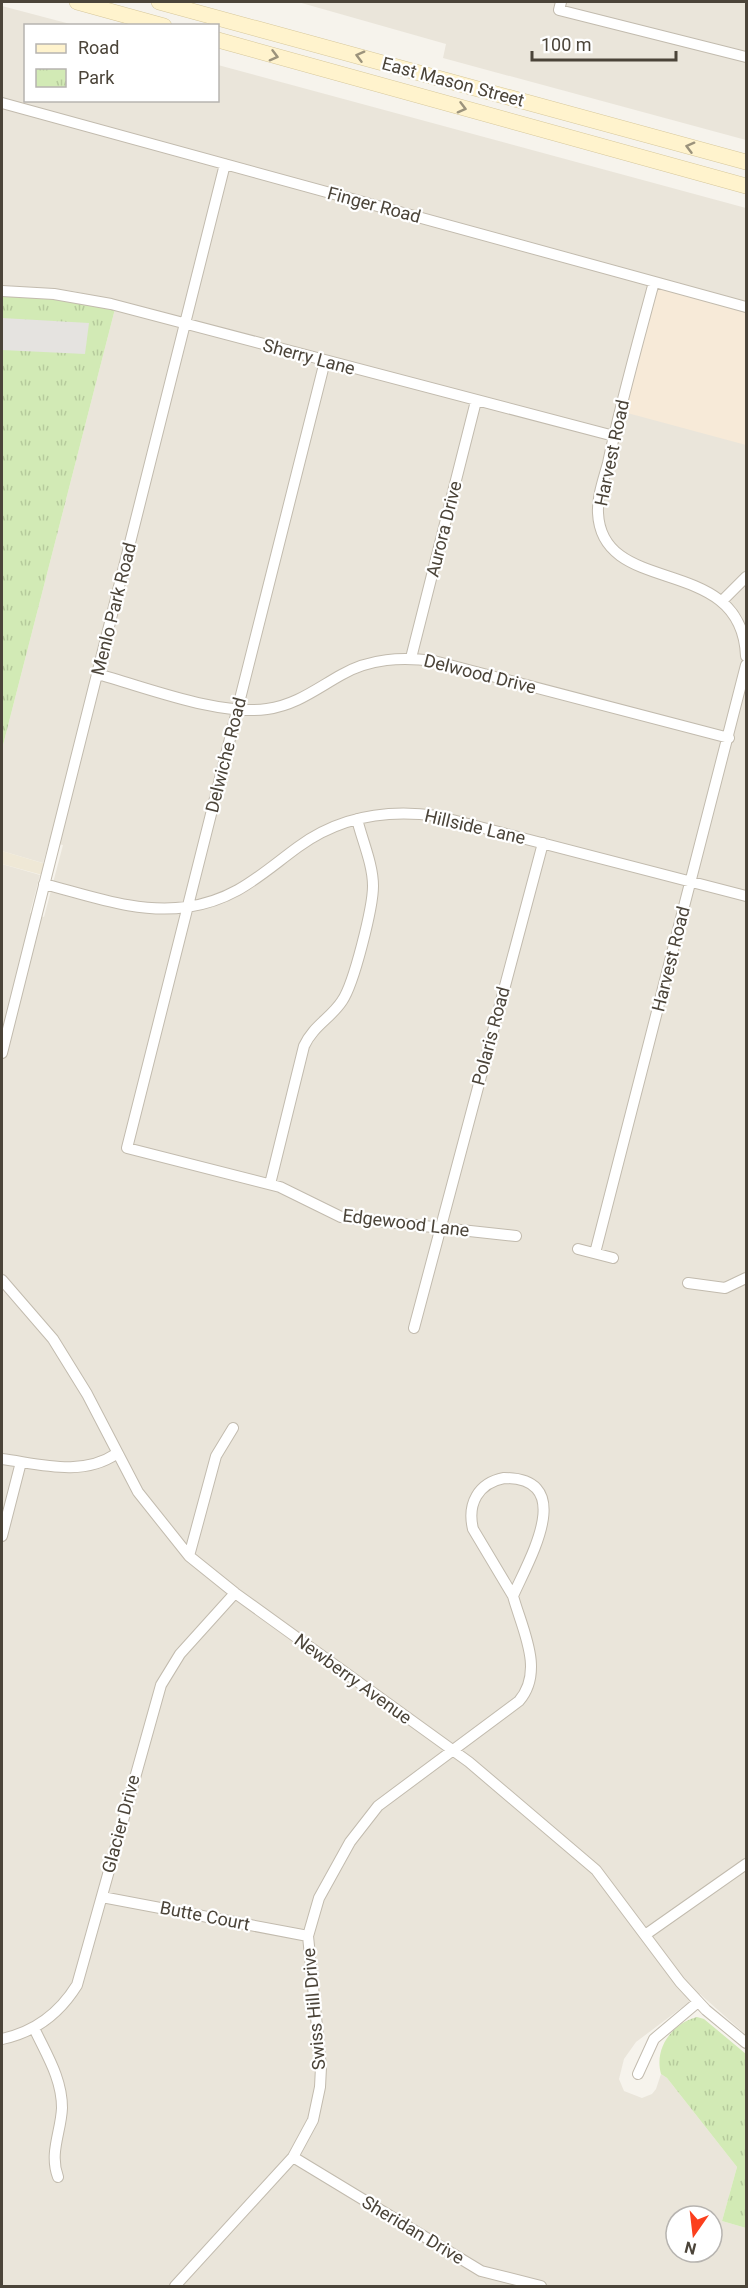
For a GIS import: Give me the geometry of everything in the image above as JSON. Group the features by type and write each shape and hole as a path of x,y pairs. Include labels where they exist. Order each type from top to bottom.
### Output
{"main road":[{"path":"77,2 157,24"},
{"name":"East Mason Street","path":"159,2 747,162"},
{"name":"East Mason Street","path":"219,40 747,186"}],"street":[{"path":"560,6 747,57"},
{"name":"Finger Road","path":"2,103 747,307"},
{"name":"Menlo Park Road","path":"2,1053 225,164"},
{"name":"Harvest Road","path":"654,282 597,511 601,529 612,547 634,565 698,585 722,601 739,625 747,656"},
{"name":"Sherry Lane","path":"2,291 87,298 614,436"},
{"name":"Delwiche Road","path":"127,1148 325,361"},
{"name":"Aurora Drive","path":"411,658 476,400"},
{"path":"722,601 747,577"},
{"name":"Delwood Drive","path":"97,674 238,710 283,706 314,692 356,668 390,659 411,658 434,661 729,738"},
{"name":"Harvest Road","path":"596,1253 747,665"},
{"name":"Hillside Lane","path":"44,884 123,905 166,909 187,907 240,890 316,836 357,819 398,813 427,815 747,896"},
{"path":"270,1184 304,1047 314,1029 335,1010 346,995 372,897 372,876 357,819"},
{"name":"Polaris Road","path":"414,1328 543,843"},
{"name":"Edgewood Lane","path":"127,1148 270,1184 341,1217 516,1236"},
{"path":"578,1249 613,1258"},
{"name":"Newberry Avenue","path":"2,1280 33,1314 71,1366 116,1454 152,1513 189,1556 235,1593 452,1750 596,1870 698,2002 747,2043"},
{"path":"688,1283 725,1288 745,1280"},
{"path":"189,1556 216,1456 232,1428"},
{"path":"2,1459 84,1468 105,1461 116,1454"},
{"path":"2,1536 21,1462"},
{"name":"Swiss Hill Drive","path":"175,2286 293,2157 313,2120 321,2087 308,1936 319,1898 363,1823 390,1796 519,1701 530,1684 531,1659 513,1596 473,1529 471,1520 471,1509 478,1492 491,1482 504,1478 529,1484 542,1501 545,1515 541,1532 513,1596"},
{"name":"Glacier Drive","path":"2,2039 34,2028 59,2009 76,1985 160,1685 180,1654 235,1593"},
{"path":"645,1935 747,1864"},
{"name":"Butte Court","path":"102,1897 308,1936"},
{"path":"638,2074 654,2039 698,2002"},
{"path":"34,2028 53,2066 61,2093 60,2124 54,2161 58,2177"},
{"name":"Sheridan Drive","path":"293,2157 481,2271 541,2286"}],"shaded area":[{"path":"298,2 746,2 746,140 443,58 446,44"},
{"path":"2,6 70,24 24,24 24,102 219,102 219,65 746,208 746,2035 700,1994 636,2042 624,2059 619,2079 624,2091 642,2098 652,2094 656,2089 661,2074 667,2078 737,2167 724,2214 724,2204 664,2204 664,2264 724,2264 724,2222 746,2228 746,2286 2,2286 2,864 40,875 30,913 44,917 63,845 49,842 43,863 2,851 2,749 117,301 73,291 2,285"},
{"path":"654,282 746,307 746,445 620,411"},
{"path":"2,318 89,323 85,354 2,350"},
{"path":"2,851 49,865 46,876 2,864"}],"green space":[{"path":"2,291 116,305 2,749"},
{"path":"697,2017 704,2019 746,2054 746,2228 724,2222 724,2214 737,2167 667,2078 661,2074 659,2065 662,2047 672,2032 688,2020"}]}
